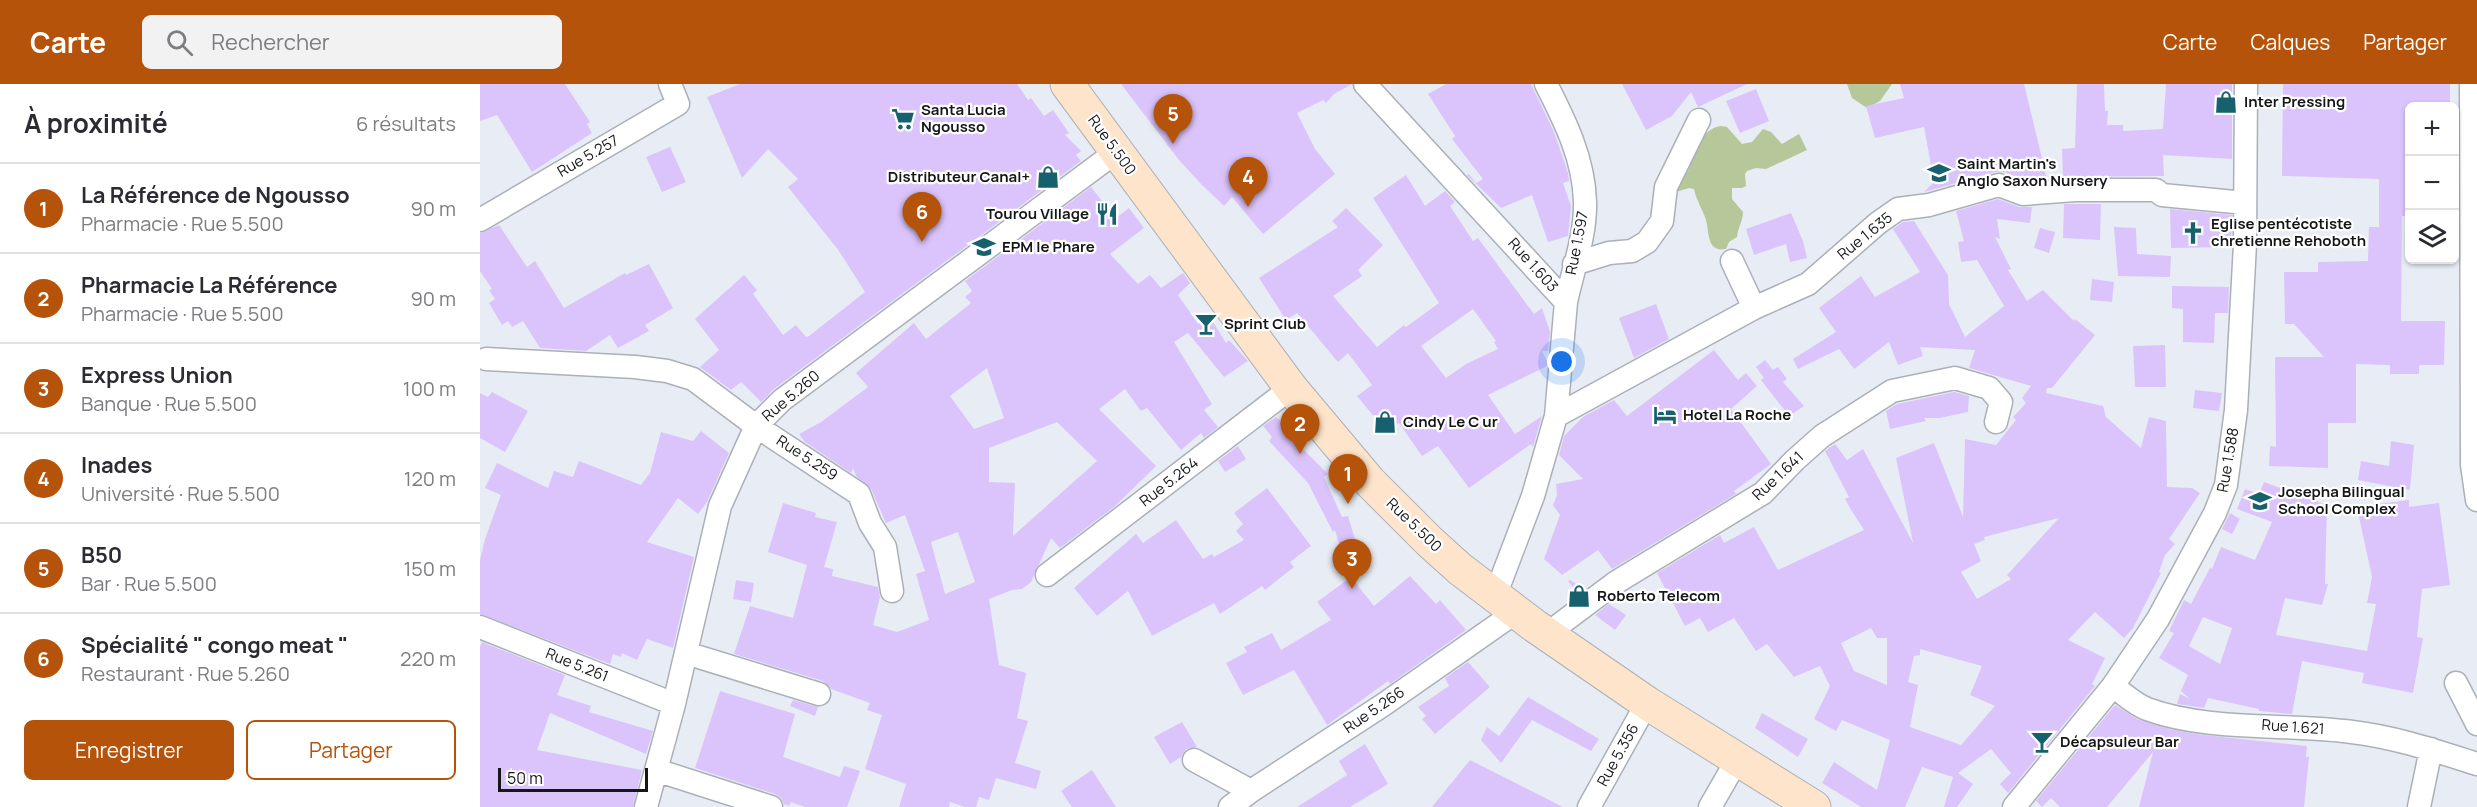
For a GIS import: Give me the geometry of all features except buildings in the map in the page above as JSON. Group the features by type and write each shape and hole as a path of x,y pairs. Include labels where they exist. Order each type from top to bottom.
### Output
{"main road":[{"name":"Rue 5.500","path":"1067,84 1291,388 1370,482 1429,541 1506,604 1547,634 1647,703 1814,807"}],"street":[{"name":"Rue 5.257","path":"480,220 678,104 670,84"},
{"name":"Rue 1.603","path":"1365,84 1566,302 1556,416 1506,604"},
{"name":"Rue 1.597","path":"1546,84 1565,121 1580,163 1585,202 1581,234 1566,302"},
{"name":"Rue 1.588","path":"2014,807 2113,686 2158,619 2215,513 2226,485 2236,410 2245,203 2246,84"},
{"path":"2471,84 2472,465 2477,500"},
{"path":"1574,264 1609,253 1632,251 1647,242 1662,221 1666,187 1699,120"},
{"name":"Rue 5.260","path":"646,807 674,704 720,506 756,426 782,400 1116,152"},
{"name":"Rue 1.635","path":"1556,416 1754,308 1808,284 1878,223 1898,209 1929,205 1999,185 2023,194 2075,190 2156,190 2162,195 2245,203"},
{"path":"1732,261 1754,308"},
{"name":"Rue 5.259","path":"486,359 635,367 668,371 693,379 756,426 859,494 870,523 885,547 892,591"},
{"name":"Rue 1.641","path":"1547,634 1616,583 1763,493 1822,436 1893,391 1954,378 1963,380 1989,388 2001,402 1996,422"},
{"name":"Rue 5.264","path":"1047,575 1291,388"},
{"name":"Rue 5.266","path":"1230,807 1383,705 1506,604"},
{"name":"Rue 5.261","path":"480,627 674,704"},
{"path":"686,653 819,694"},
{"path":"2456,683 2477,724"},
{"name":"Rue 1.621","path":"2113,686 2140,705 2171,715 2214,723 2353,732 2431,749 2477,764"},
{"name":"Rue 5.356","path":"1589,807 1647,703"},
{"path":"2419,807 2431,749"},
{"path":"1194,760 1251,791"},
{"path":"1710,807 1737,760"},
{"path":"656,770 771,807"}],"green space":[{"path":"1847,84 1892,84 1880,101 1867,108 1852,98"},
{"path":"1727,127 1742,144 1752,142 1763,129 1771,132 1782,144 1799,134 1807,150 1766,169 1756,168 1747,171 1746,186 1732,188 1732,199 1743,212 1737,237 1729,242 1726,249 1719,249 1711,244 1705,217 1694,189 1689,188 1676,192 1675,178 1688,171 1703,137 1714,128"}],"place":[{"name":"Inter Pressing","path":"2226,102"},
{"name":"Santa Lucia Ngousso","path":"903,119"},
{"name":"B50","path":"1173,144"},
{"name":"Saint Martin's Anglo Saxon Nursery","path":"1939,173"},
{"name":"Distributeur Canal+","path":"1048,177"},
{"name":"Inades","path":"1248,207"},
{"name":"Tourou Village","path":"1107,214"},
{"name":"Eglise pentécotiste chretienne Rehoboth","path":"2193,233"},
{"name":"Spécialité \" congo meat \"","path":"922,242"},
{"name":"EPM le Phare","path":"984,247"},
{"name":"Sprint Club","path":"1206,324"},
{"name":"Hotel La Roche","path":"1665,415"},
{"name":"Cindy Le C ur","path":"1385,422"},
{"name":"Pharmacie La Référence","path":"1300,454"},
{"name":"Josepha Bilingual School Complex","path":"2260,501"},
{"name":"La Référence de Ngousso","path":"1348,504"},
{"name":"Express Union","path":"1352,589"},
{"name":"Roberto Telecom","path":"1579,596"},
{"name":"Décapsuleur Bar","path":"2042,742"}]}
